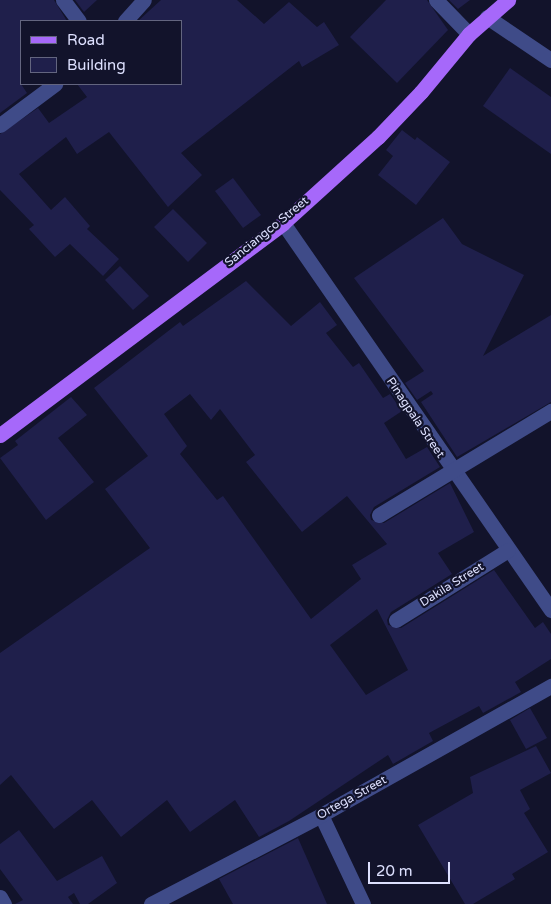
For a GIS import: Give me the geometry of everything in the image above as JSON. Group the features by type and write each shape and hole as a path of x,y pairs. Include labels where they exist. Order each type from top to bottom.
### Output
{"main road":[{"name":"Sanciangco Street","path":"0,435 283,223 378,137 421,92 469,34 508,0"}],"street":[{"path":"63,0 78,20"},
{"path":"126,20 144,0"},
{"path":"436,0 469,34"},
{"path":"487,17 551,60"},
{"path":"0,125 54,85"},
{"name":"Pinagpala Street","path":"283,223 452,471 551,610"},
{"path":"379,515 551,411"},
{"name":"Dakila Street","path":"396,620 508,550"},
{"name":"Ortega Street","path":"151,904 321,815 551,686"},
{"path":"321,815 363,904"},
{"path":"0,897 4,904"}],"building":[{"path":"0,0 54,0 66,20 20,20 20,85 27,93 0,113"},
{"path":"75,0 97,0 84,12"},
{"path":"161,0 237,0 264,24 289,2 317,27 324,22 339,45 302,67 299,61 181,153 202,175 168,207 109,132 77,154 66,137 19,174 51,210 65,197 90,226 87,229 119,259 103,276 70,244 55,257 29,229 34,225 0,190 0,134 38,108 49,123 87,97 78,85 182,85 182,20 139,20"},
{"path":"386,0 427,0 448,30 397,83 350,37"},
{"path":"449,0 470,0 458,9"},
{"path":"510,68 551,97 551,154 483,106"},
{"path":"402,130 415,140 417,137 450,162 416,205 378,175 393,156 386,150"},
{"path":"233,178 261,215 243,228 215,191"},
{"path":"173,209 207,243 188,262 154,227"},
{"path":"443,218 462,244 524,275 483,356 551,315 551,402 457,457 421,402 433,394 431,391 417,400 405,383 424,371 354,278"},
{"path":"120,266 149,296 133,310 105,280"},
{"path":"246,281 291,326 320,302 337,325 326,333 353,367 359,363 383,398 390,394 402,411 384,423 406,459 427,447 440,467 374,507 370,515 371,520 384,523 450,483 474,532 438,553 452,574 391,612 387,620 388,625 401,628 494,570 535,628 543,622 551,634 551,659 515,682 521,692 483,713 479,706 429,733 433,741 393,764 388,755 289,821 259,837 235,800 190,832 167,800 121,837 92,800 54,829 11,775 0,785 0,653 150,548 105,489 148,456 94,388 180,322 183,326","holes":["190,394 211,420 220,409 255,455 246,462 302,532 347,496 387,544 352,565 361,579 311,619 223,496 217,500 180,454 187,446 164,414","377,609 408,670 366,695 330,645"]},
{"path":"71,397 87,415 58,438 94,482 46,520 0,458 18,445 15,441"},
{"path":"530,708 547,738 526,749 510,720"},
{"path":"536,746 551,773 520,790 530,809 524,813 548,852 512,874 515,879 473,904 465,904 418,825 473,793 470,777"},
{"path":"19,830 57,881 102,856 117,883 88,904 80,904 74,893 68,897 73,904 15,904 23,900 0,869 0,844"},
{"path":"298,838 327,904 233,904 219,879"}]}
